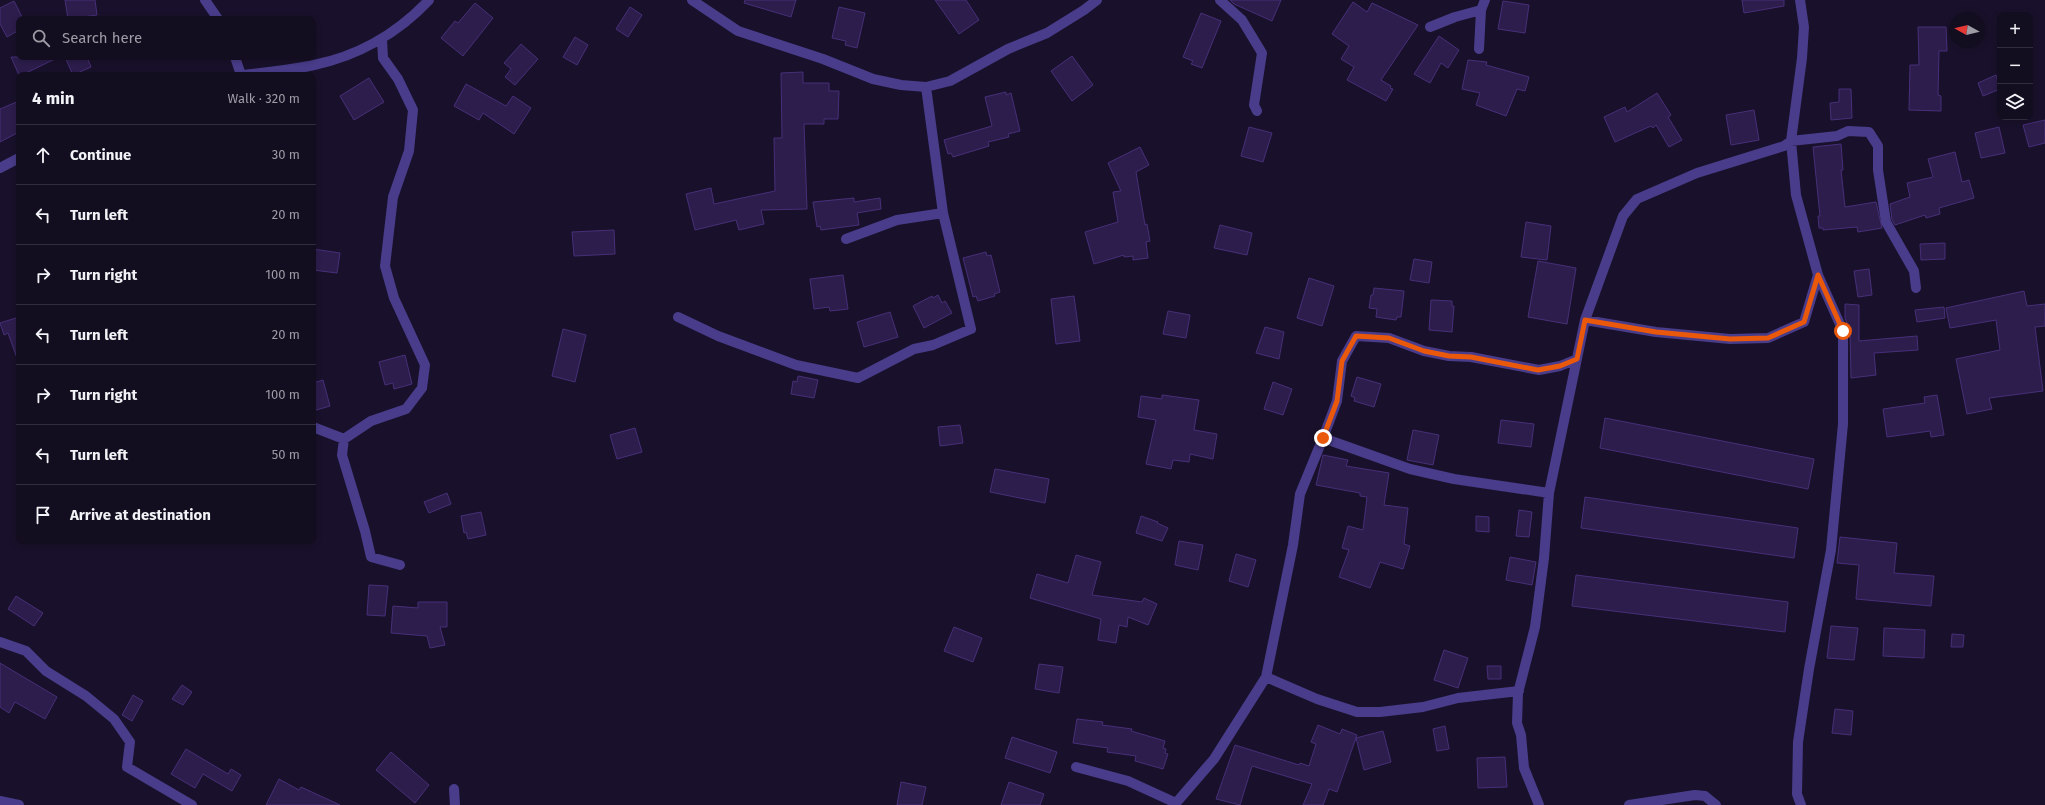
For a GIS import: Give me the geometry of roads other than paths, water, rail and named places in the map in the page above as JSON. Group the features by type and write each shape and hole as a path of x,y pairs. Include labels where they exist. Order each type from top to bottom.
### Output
{"street":[{"path":"205,0 216,16"},
{"path":"267,72 314,66 344,57 382,39 404,25 429,0"},
{"path":"692,0 738,31 823,59 873,79 901,85 926,86 950,81 1008,49 1048,33 1097,0"},
{"path":"1220,0 1242,20 1262,53 1254,105 1257,111"},
{"path":"1479,49 1481,10 1485,0"},
{"path":"1800,0 1804,27 1802,58 1791,141 1796,195 1818,275 1843,331 1844,424 1831,550 1809,669 1798,742 1797,794 1801,805"},
{"path":"1430,27 1455,17 1481,10"},
{"path":"382,39 383,58 398,79 412,110 409,151 393,197 385,266 394,298 425,365 422,388 406,409 371,421 344,439 342,455 365,531 371,557 400,565"},
{"path":"236,60 240,72"},
{"path":"678,317 718,336 796,365 858,378 914,349 933,345 971,329 943,213 926,86"},
{"path":"1538,805 1524,768 1521,735 1517,723 1516,707 1535,627 1544,558 1548,493 1585,320 1623,216 1637,199 1698,173 1784,146 1791,141 1837,136 1848,131 1868,132 1878,146 1878,170 1886,222 1914,271 1916,288"},
{"path":"0,168 16,160"},
{"path":"846,238 897,220 943,213"},
{"path":"1585,320 1656,332 1730,339 1768,338 1804,322 1818,275"},
{"path":"1076,767 1128,782 1176,804 1214,759 1266,677 1293,545 1300,494 1337,401 1342,361 1356,336 1389,338 1424,351 1449,356 1471,357 1538,370 1560,366 1577,359"},
{"path":"316,428 344,439"},
{"path":"1323,438 1410,469 1454,479 1548,493"},
{"path":"0,642 26,651 46,670 86,696 114,719 130,742 127,767 192,805"},
{"path":"1266,677 1317,699 1357,712 1380,712 1423,707 1458,698 1519,691"},
{"path":"454,789 454,805"},
{"path":"1629,805 1695,795 1705,796 1716,805"},
{"path":"0,801 18,805"}]}
